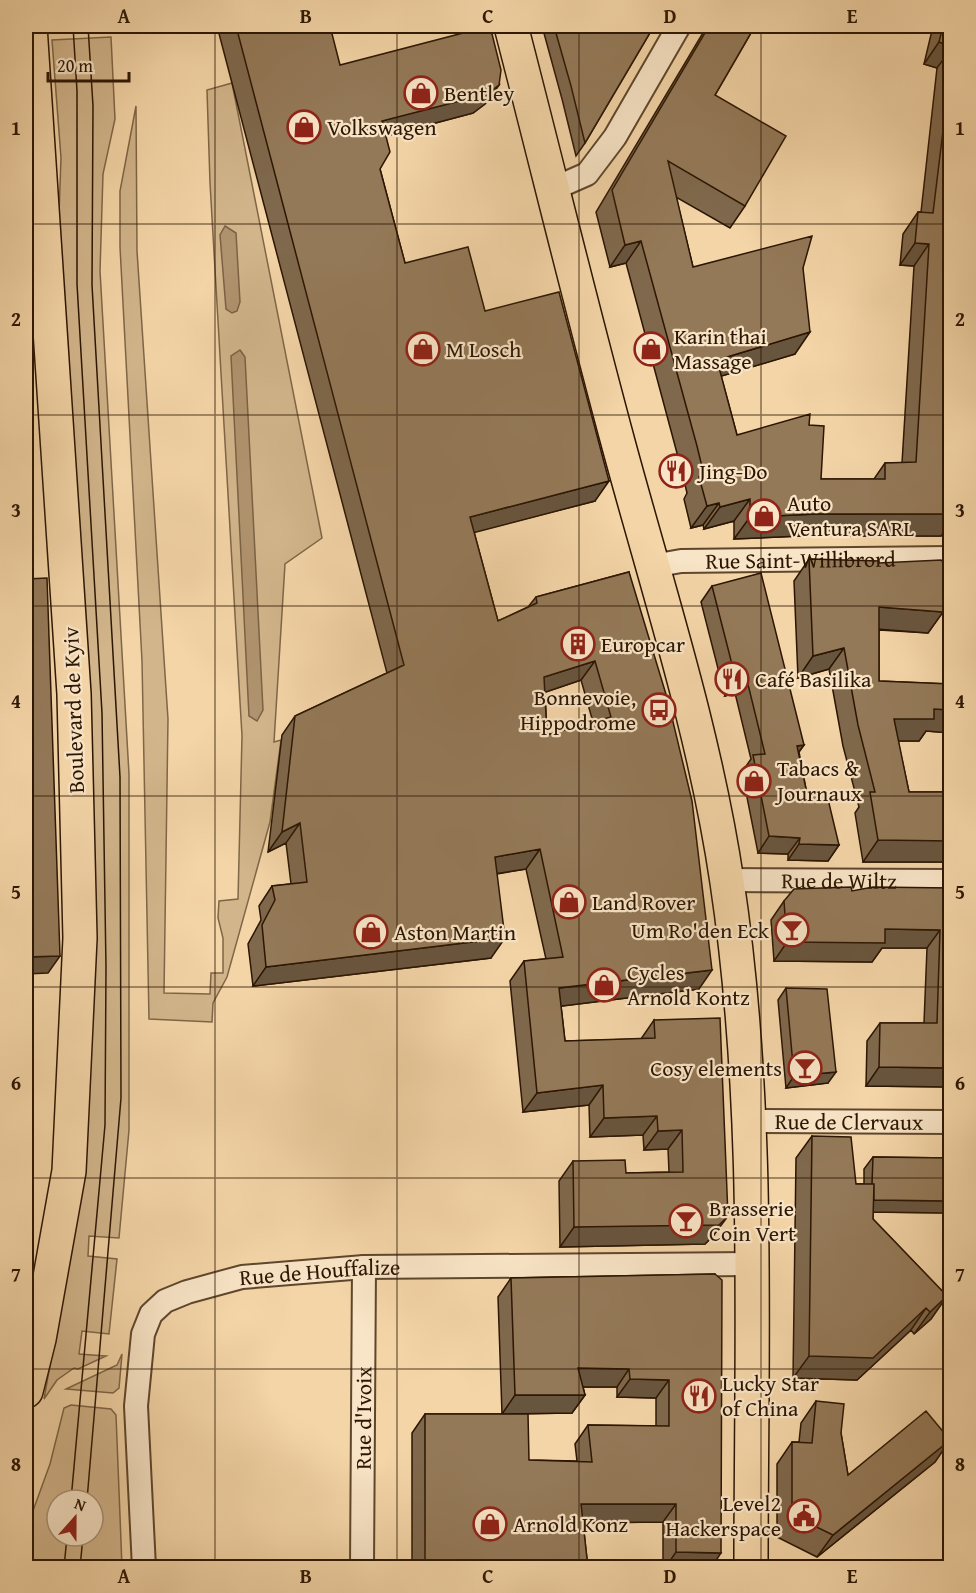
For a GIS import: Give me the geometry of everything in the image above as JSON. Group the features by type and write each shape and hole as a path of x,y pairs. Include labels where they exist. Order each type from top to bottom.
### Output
{"main road":[{"name":"Boulevard de Kyiv","path":"26,1391 39,1339 69,1172 80,938 73,682 30,26"},
{"path":"511,26 620,449 706,765 727,880 743,1008 749,1121 751,1568"}],"street":[{"path":"553,189 587,174 615,136 679,26"},
{"name":"Rue Saint-Willibrord","path":"653,566 681,561 951,558"},
{"name":"Rue de Wiltz","path":"727,880 951,881"},
{"name":"Rue de Clervaux","path":"749,1121 951,1122"},
{"name":"Rue de Houffalize","path":"144,1568 136,1406 143,1334 151,1314 165,1301 242,1277 364,1268 751,1264"},
{"name":"Rue d'Ivoix","path":"362,1568 364,1268"}],"shaded area":[{"path":"111,37 115,119 103,174 100,271 129,774 129,1130 119,1238 89,1236 88,1256 117,1259 109,1334 82,1331 79,1354 106,1356 78,1369 74,1368 57,1380 44,1399 74,1231 59,214 61,158 52,40"},
{"path":"232,83 322,538 285,564 274,742 281,740 270,822 227,977 213,1003 212,1022 149,1019 142,661 120,247 120,191 136,106 137,251 168,719 164,993 210,994 211,973 223,973 223,938 218,918 219,901 238,899 242,736 210,183 207,90"},
{"path":"225,226 236,233 240,302 237,311 232,313 226,309 220,235"},
{"path":"240,350 245,357 263,710 257,721 249,716 231,356"},
{"path":"122,1354 119,1388 113,1393 66,1389 117,1365"},
{"path":"71,1405 111,1409 116,1415 122,1567 26,1567 26,1530 50,1464 64,1408"}],"building":[{"path":"236,26 330,26 340,65 490,26 501,70 499,85 487,94 382,121 390,152 380,169 405,263 468,247 485,311 559,292 609,481 470,517 498,621 537,603 536,597 629,572 668,701 692,801 712,970 559,988 565,1041 655,1038 654,1020 720,1018 728,1216 719,1225 574,1227 573,1161 625,1160 626,1173 683,1172 682,1130 658,1131 657,1116 604,1118 603,1085 537,1093 524,961 563,957 540,849 495,857 505,938 266,967 262,925 275,900 272,886 307,882 300,823 282,832 295,716 404,665","holes":["595,661 611,717 547,735 544,677"]},
{"path":"554,26 654,26 585,143 571,86"},
{"path":"709,26 755,26 715,95 786,136 745,206 668,161 693,267 812,236 803,268 810,332 717,360 737,435 810,414 809,425 824,426 821,479 885,479 885,463 916,462 929,244 915,243 918,212 933,213 951,65 951,514 816,514 750,517 750,499 720,507 719,503 707,506 699,477 704,475 697,446 641,241 625,245 612,190"},
{"path":"943,26 951,26 951,46 939,42"},
{"path":"26,149 29,183 26,183"},
{"path":"809,559 879,561 879,563 941,560 951,570 951,592 943,612 879,607 879,681 951,684 951,710 934,709 934,719 894,719 909,792 951,792 951,841 878,840 870,792 875,792 858,725 844,648 813,656"},
{"path":"761,573 804,745 797,746 807,794 827,795 839,845 799,844 800,838 769,836 753,755 765,754 746,676 736,680 712,586"},
{"path":"47,578 60,956 26,957 26,579"},
{"path":"851,887 852,891 873,887 951,888 951,1068 879,1067 880,1023 937,1023 940,930 885,929 885,943 787,942 784,901 794,889"},
{"path":"786,988 827,989 836,1072 794,1076"},
{"path":"812,1136 851,1137 856,1184 874,1184 873,1219 947,1296 930,1312 926,1308 873,1358 809,1356"},
{"path":"873,1157 951,1158 951,1201 874,1200"},
{"path":"715,1274 722,1280 721,1553 676,1552 676,1504 581,1504 588,1568 425,1568 425,1414 528,1414 529,1460 592,1462 588,1425 669,1426 669,1380 630,1379 629,1369 578,1368 585,1395 515,1395 511,1278"},
{"path":"816,1401 844,1404 841,1433 848,1475 926,1411 950,1440 833,1535 792,1515 792,1442 812,1443"},
{"path":"951,1551 951,1568 940,1568"}],"tram line":[{"path":"72,1488 105,1125 106,967 102,713 77,284 77,91 73,26"},
{"path":"88,26 93,106 92,285 120,777 121,1098 88,1488"},
{"path":"64,1568 66,1548"},
{"path":"80,1568 82,1548"}],"place":[{"name":"Bentley","path":"421,93"},
{"name":"Volkswagen","path":"304,127"},
{"name":"M Losch","path":"423,349"},
{"name":"Karin thai Massage","path":"651,349"},
{"name":"Jing-Do","path":"676,471"},
{"name":"Auto Ventura SARL","path":"764,516"},
{"name":"Europcar","path":"578,644"},
{"name":"Café Basilika","path":"732,679"},
{"name":"Bonnevoie, Hippodrome","path":"659,710"},
{"name":"Tabacs & Journaux","path":"754,781"},
{"name":"Land Rover","path":"569,902"},
{"name":"Um Ro'den Eck","path":"792,930"},
{"name":"Aston Martin","path":"371,932"},
{"name":"Cycles Arnold Kontz","path":"604,985"},
{"name":"Cosy elements","path":"805,1068"},
{"name":"Brasserie Coin Vert","path":"686,1221"},
{"name":"Lucky Star of China","path":"699,1396"},
{"name":"Level2 Hackerspace","path":"804,1516"},
{"name":"Arnold Konz","path":"490,1524"}]}
